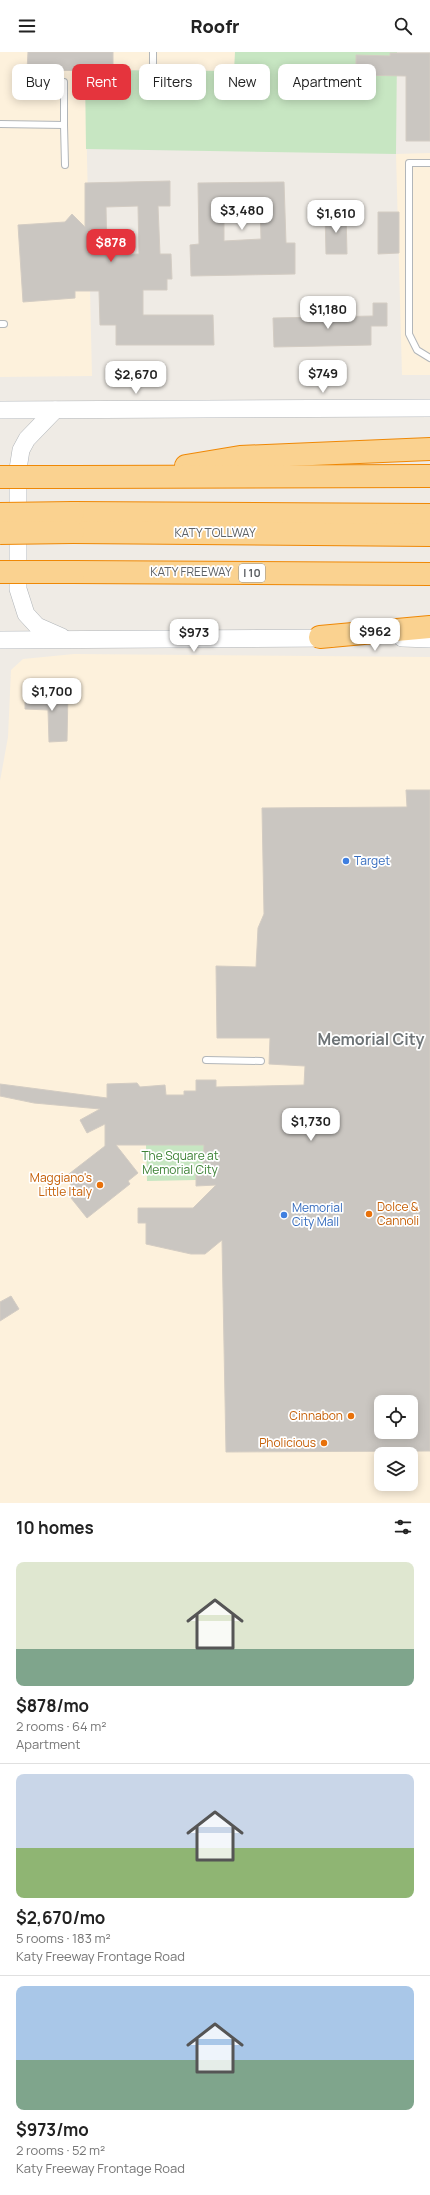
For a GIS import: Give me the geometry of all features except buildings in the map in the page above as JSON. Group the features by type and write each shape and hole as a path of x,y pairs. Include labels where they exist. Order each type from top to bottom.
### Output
{"highway":[{"path":"124,477 240,457 430,449"},
{"path":"0,477 430,476"},
{"name":"KATY TOLLWAY","path":"0,514 73,523 430,535"},
{"name":"KATY TOLLWAY","path":"0,533 73,523 430,516"},
{"name":"KATY FREEWAY","path":"0,572 430,574"},
{"path":"320,637 430,627"}],"main road":[{"path":"0,410 430,408"},
{"path":"55,410 27,439 21,450 18,469 18,588 26,614 37,626 68,639"},
{"path":"0,640 320,637 430,638"}],"lane":[{"path":"153,63 154,52"},
{"path":"64,100 65,165"},
{"path":"0,124 64,125"},
{"path":"430,163 409,163 410,334 417,350 430,358"},
{"path":"206,1060 261,1061"}],"shaded area":[{"path":"0,52 235,52 235,64 214,64 214,71 206,71 206,64 139,64 139,70 131,70 131,64 72,64 72,100 86,100 92,376 0,377"},
{"path":"430,153 430,375 402,375 396,154"},
{"name":"Memorial City Mall","path":"74,654 430,657 430,1503 0,1503 0,781 8,737 11,670 23,659"}],"green space":[{"path":"235,52 397,52 396,154 86,149 85,100 131,100 131,70 139,70 139,100 206,100 206,71 214,71 214,100 270,100 270,64 234,64"},
{"name":"The Square at Memorial City","path":"146,1145 204,1145 203,1166 196,1174 196,1180 147,1181"}],"place":[{"name":"Target","path":"346,861"},
{"name":"Maggiano's Little Italy","path":"100,1185"},
{"name":"Dolce & Cannoli","path":"369,1214"},
{"name":"Memorial City Mall","path":"284,1215"},
{"name":"Cinnabon","path":"351,1416"},
{"name":"Pholicious","path":"324,1443"}],"district":[{"name":"Memorial City","path":"371,1039"}]}
